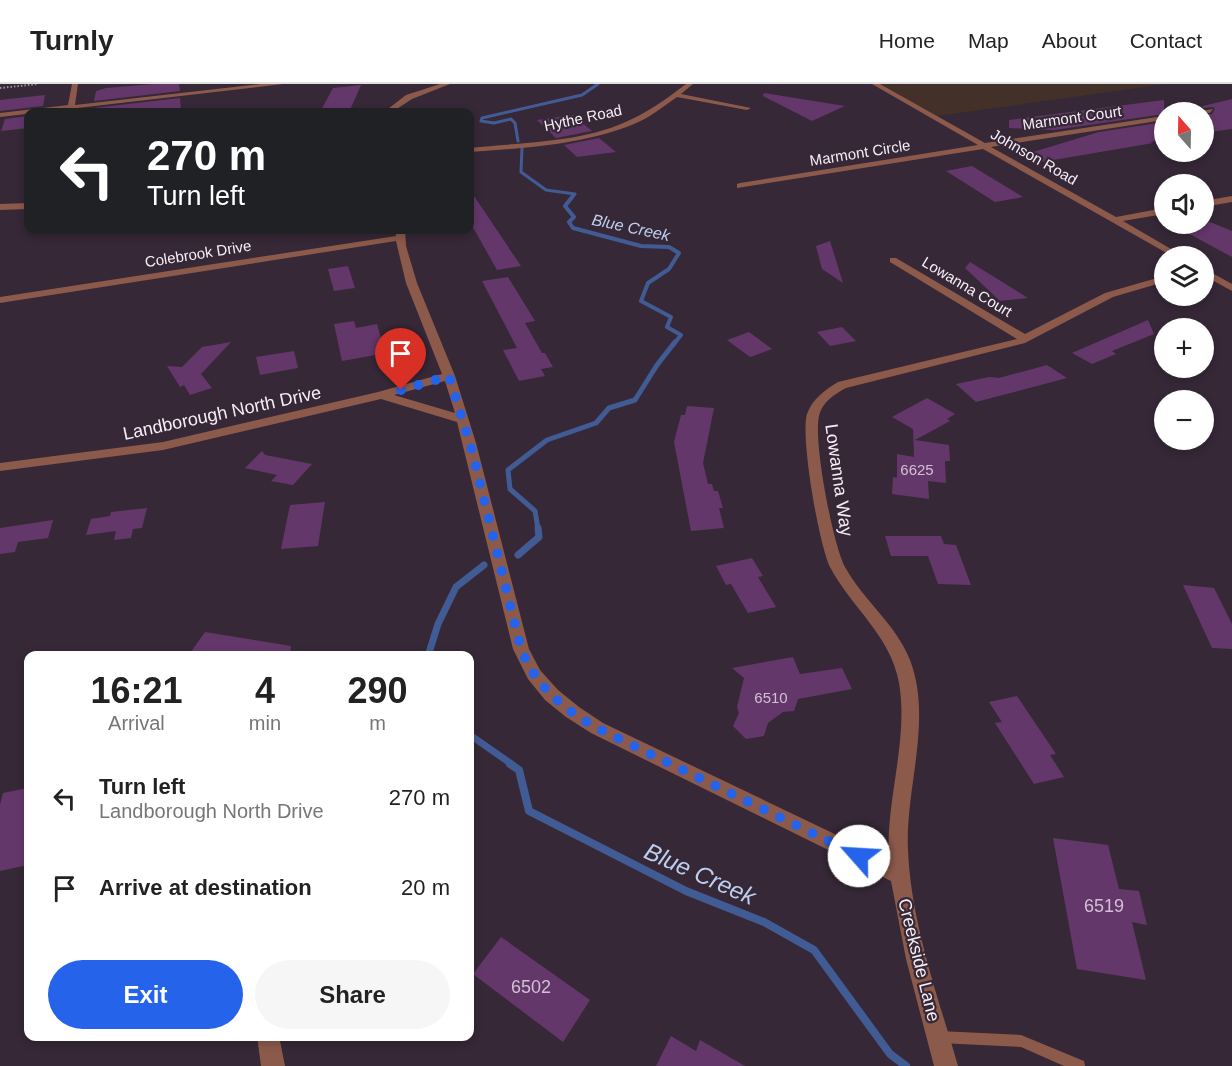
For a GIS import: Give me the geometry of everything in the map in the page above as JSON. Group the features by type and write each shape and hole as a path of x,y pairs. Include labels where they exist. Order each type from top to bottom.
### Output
{"street":[{"path":"71,107 75,84"},
{"path":"62,108 280,84"},
{"path":"394,108 409,97 447,84"},
{"name":"Hythe Road","path":"474,149 606,130 640,118 690,84"},
{"name":"Johnson Road","path":"875,84 1160,246"},
{"path":"676,95 747,108"},
{"path":"0,115 24,112"},
{"name":"Marmont Court","path":"985,146 1154,119"},
{"name":"Marmont Circle","path":"740,186 985,146"},
{"path":"1214,202 1232,199"},
{"path":"0,207 24,206"},
{"path":"1115,220 1154,213"},
{"name":"Colebrook Drive","path":"0,300 400,234"},
{"name":"Creekside Lane","path":"400,234 405,264 449,376 462,419 521,649 527,664 562,706 597,728 900,875 946,1066"},
{"name":"Lowanna Court","path":"893,260 1025,339"},
{"path":"1214,277 1232,288"},
{"name":"Lowanna Way","path":"900,875 897,827 910,713 908,681 892,643 842,574 832,556 812,442 812,419 817,406 823,398 842,385 1025,339 1109,295 1154,282"},
{"name":"Landborough North Drive","path":"0,467 163,446 381,395 449,376"},
{"path":"381,395 462,419"},
{"path":"269,1041 273,1066"}],"lane":[{"path":"939,1037 1021,1041 1079,1066"}],"path":[{"path":"0,88 38,84"}],"shaded area":[{"path":"880,84 1166,84 937,116"}],"building":[{"path":"179,84 180,91 94,101 96,91 106,88"},
{"path":"361,85 351,108 322,108 333,88"},
{"path":"764,93 845,106 812,121 763,96"},
{"path":"45,95 43,106 0,111 0,100"},
{"path":"180,98 181,108 93,108"},
{"path":"1232,99 1232,129 1214,131 1214,103"},
{"path":"1164,100 1164,102 1154,102 1154,115 1054,130 1009,128 1009,120"},
{"path":"573,115 592,131 556,138 537,120"},
{"path":"24,117 24,128 1,131 5,119"},
{"path":"1154,124 1154,141 1036,163 1033,152 1099,132"},
{"path":"599,138 616,152 577,157 564,145"},
{"path":"972,166 1023,197 995,202 946,171"},
{"path":"474,196 521,266 497,270 474,229"},
{"path":"1214,224 1232,231 1232,257 1190,234 1214,234"},
{"path":"830,241 843,283 822,269 816,246"},
{"path":"970,262 1028,298 1000,301 965,268"},
{"path":"348,266 355,288 334,291 328,269"},
{"path":"508,277 535,321 525,323 553,367 541,369 545,376 519,381 503,350 517,348 482,281"},
{"path":"1148,320 1154,334 1112,351 1116,354 1092,364 1072,353"},
{"path":"354,321 356,328 377,324 383,345 378,346 381,354 342,361 334,324"},
{"path":"842,327 856,341 830,346 817,332"},
{"path":"749,332 772,349 750,357 727,340"},
{"path":"231,342 201,374 212,388 190,395 184,385 180,387 167,366 182,367 202,347"},
{"path":"294,351 298,368 260,375 256,357"},
{"path":"1047,365 1067,378 976,402 956,384 989,377 999,378"},
{"path":"927,398 955,414 947,419 950,421 915,440 949,445 950,461 945,461 946,483 928,481 929,499 892,494 893,477 897,478 897,454 914,457 913,429 892,417"},
{"path":"687,406 714,408 703,463 708,484 712,484 714,491 718,491 723,508 719,508 724,528 691,531 674,442 681,415 685,415"},
{"path":"262,451 265,455 312,464 293,485 271,481 277,475 245,468"},
{"path":"325,502 318,546 281,549 290,505"},
{"path":"147,508 142,528 133,529 131,538 114,540 116,531 86,535 91,519 110,516 111,512"},
{"path":"53,520 48,538 18,542 15,552 0,554 0,528"},
{"path":"885,536 941,536 944,544 956,545 971,585 938,584 928,556 891,556"},
{"path":"752,558 763,576 758,577 776,607 748,613 731,584 726,585 716,566"},
{"path":"1183,585 1214,588 1232,624 1232,649 1212,648"},
{"path":"205,632 291,646 290,651 192,651"},
{"path":"793,657 800,674 842,668 852,689 798,699 794,711 783,712 768,723 764,736 746,739 733,726 739,713 737,707 744,678 732,668"},
{"path":"1017,696 1056,754 1050,755 1064,777 1034,784 995,723 1002,722 989,702"},
{"path":"24,789 24,866 0,871 0,805 3,793"},
{"path":"1053,838 1108,845 1119,889 1139,891 1147,925 1132,922 1146,980 1077,969"},
{"path":"501,937 590,1000 563,1042 474,973"},
{"path":"671,1036 696,1051 700,1040 745,1066 656,1066"}],"waterway":[{"name":"Blue Creek","path":"518,141 515,123 511,119 494,123 481,121 482,118 582,95 598,84"},
{"name":"Blue Creek","path":"522,147 521,172 546,190 575,194 571,199"},
{"name":"Blue Creek","path":"572,197 565,206 574,217 569,222 573,228 641,246 669,247 679,253 669,269 648,283 641,301 671,317 667,327 681,335 674,344"},
{"name":"Blue Creek","path":"538,529 535,511 510,489 508,470 547,440 596,423 609,408 635,400 675,342"},
{"name":"Blue Creek","path":"518,555 539,537 538,528"},
{"name":"Blue Creek","path":"430,651 438,624 456,587 484,565"},
{"name":"Blue Creek","path":"474,738 513,765"},
{"name":"Blue Creek","path":"510,764 519,770 529,811 686,891 764,922 814,950 890,1054 906,1066"}],"route":[{"path":"401,390 449,376 471,447 521,649 527,664 548,692 578,718 859,856"}]}
